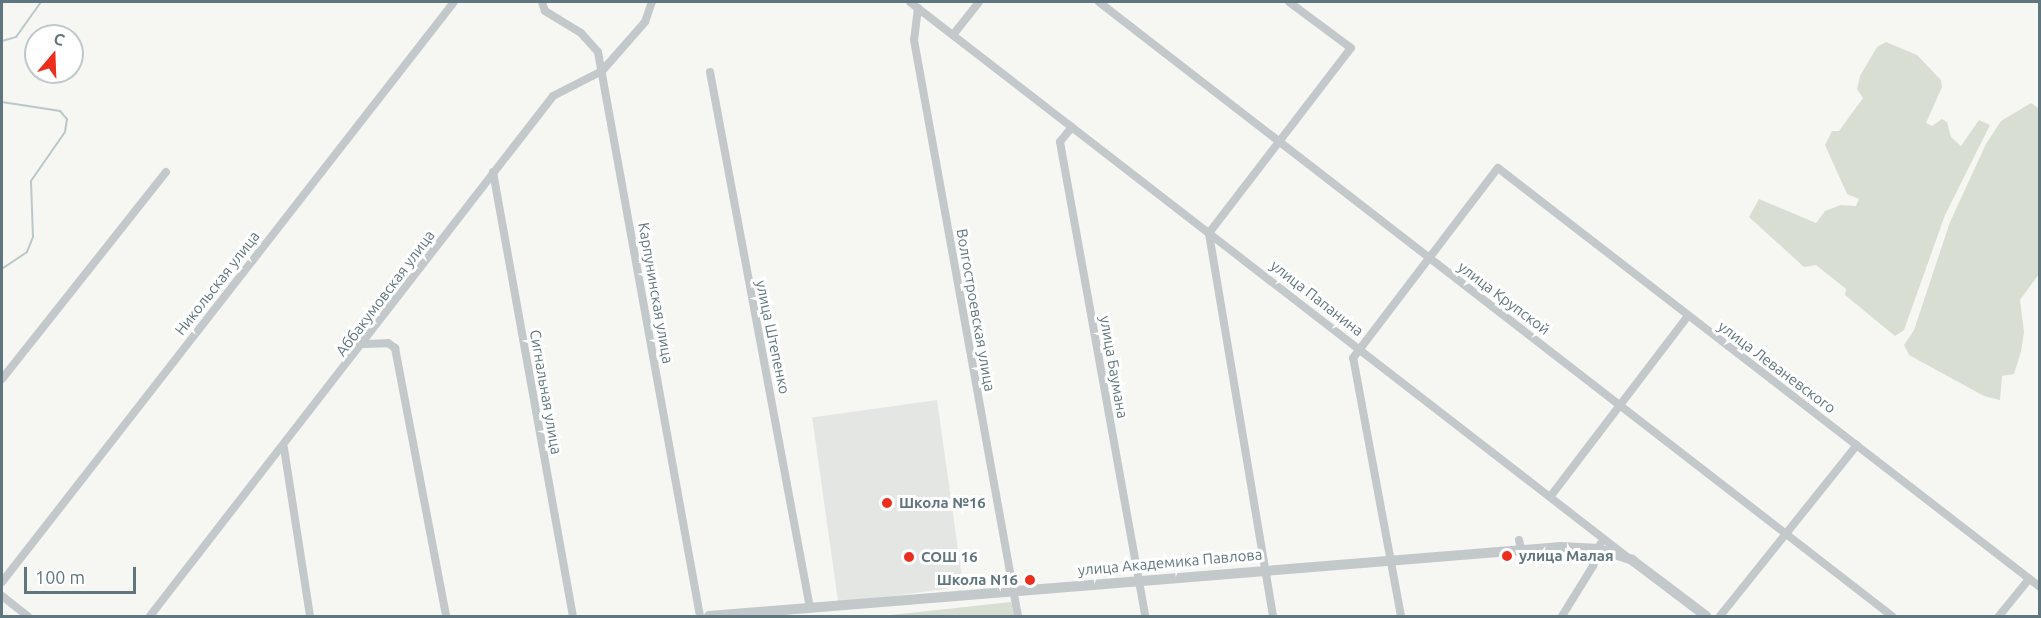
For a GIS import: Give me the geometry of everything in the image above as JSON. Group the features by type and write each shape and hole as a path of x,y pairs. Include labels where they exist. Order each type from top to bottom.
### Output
{"street":[{"name":"Никольская улица","path":"2,582 453,2"},
{"name":"Карпунинская улица","path":"542,2 544,11 592,42 602,70 700,616"},
{"name":"Аббакумовская улица","path":"150,616 284,448 553,96 602,70 645,22 652,2"},
{"name":"улица Папанина","path":"910,2 1550,496 1600,543"},
{"path":"953,35 979,2"},
{"name":"улица Крупской","path":"1099,2 1428,258 1621,403 1785,535 1892,616"},
{"path":"1273,616 1209,233 1351,48 1289,2"},
{"name":"Волгостроевская улица","path":"918,8 914,40 1018,616"},
{"name":"улица Штепенко","path":"710,72 810,608"},
{"name":"улица Баумана","path":"1072,127 1060,142 1145,616"},
{"name":"улица Леваневского","path":"1428,258 1498,168 2040,587"},
{"path":"2,379 166,172"},
{"name":"Сигнальная улица","path":"493,172 573,616"},
{"path":"1401,616 1353,358 1428,258"},
{"path":"1550,496 1688,316"},
{"path":"364,344 381,342 394,348 446,616"},
{"path":"1720,616 1857,445"},
{"path":"284,448 310,616"},
{"path":"1562,616 1600,543"},
{"name":"улица Академика Павлова","path":"709,616 1391,560 1520,544 1600,543 1632,561 1706,616"},
{"path":"1999,616 2029,579"},
{"path":"2,596 28,616"}],"shaded area":[{"path":"1886,42 1917,55 1941,80 1942,87 1926,123 1932,126 1942,119 1947,122 1951,137 1961,146 1979,120 1990,125 1945,215 1904,330 1895,336 1845,295 1846,289 1816,265 1804,267 1749,217 1759,199 1816,223 1825,211 1841,205 1856,206 1859,199 1847,194 1825,145 1832,131 1839,131 1863,98 1857,89 1860,76 1877,47"},
{"path":"2031,103 2040,109 2039,274 2020,300 2024,332 2021,352 2014,374 2002,376 2000,400 1984,396 1909,355 1904,345 1914,330 1950,222 1986,144 2001,121"},
{"name":"Школа №16","path":"937,400 963,586 838,604 812,418"},
{"path":"1011,602 1014,616 882,616"}],"waterway":[{"path":"2,41 16,37 41,2"},
{"path":"2,102 60,111 67,119 65,132 31,181 33,237 27,252 2,269"}],"place":[{"name":"Школа №16","path":"887,503"},
{"name":"улица Малая","path":"1507,556"},
{"name":"СОШ 16","path":"909,557"},
{"name":"Школа N16","path":"1030,580"}]}
